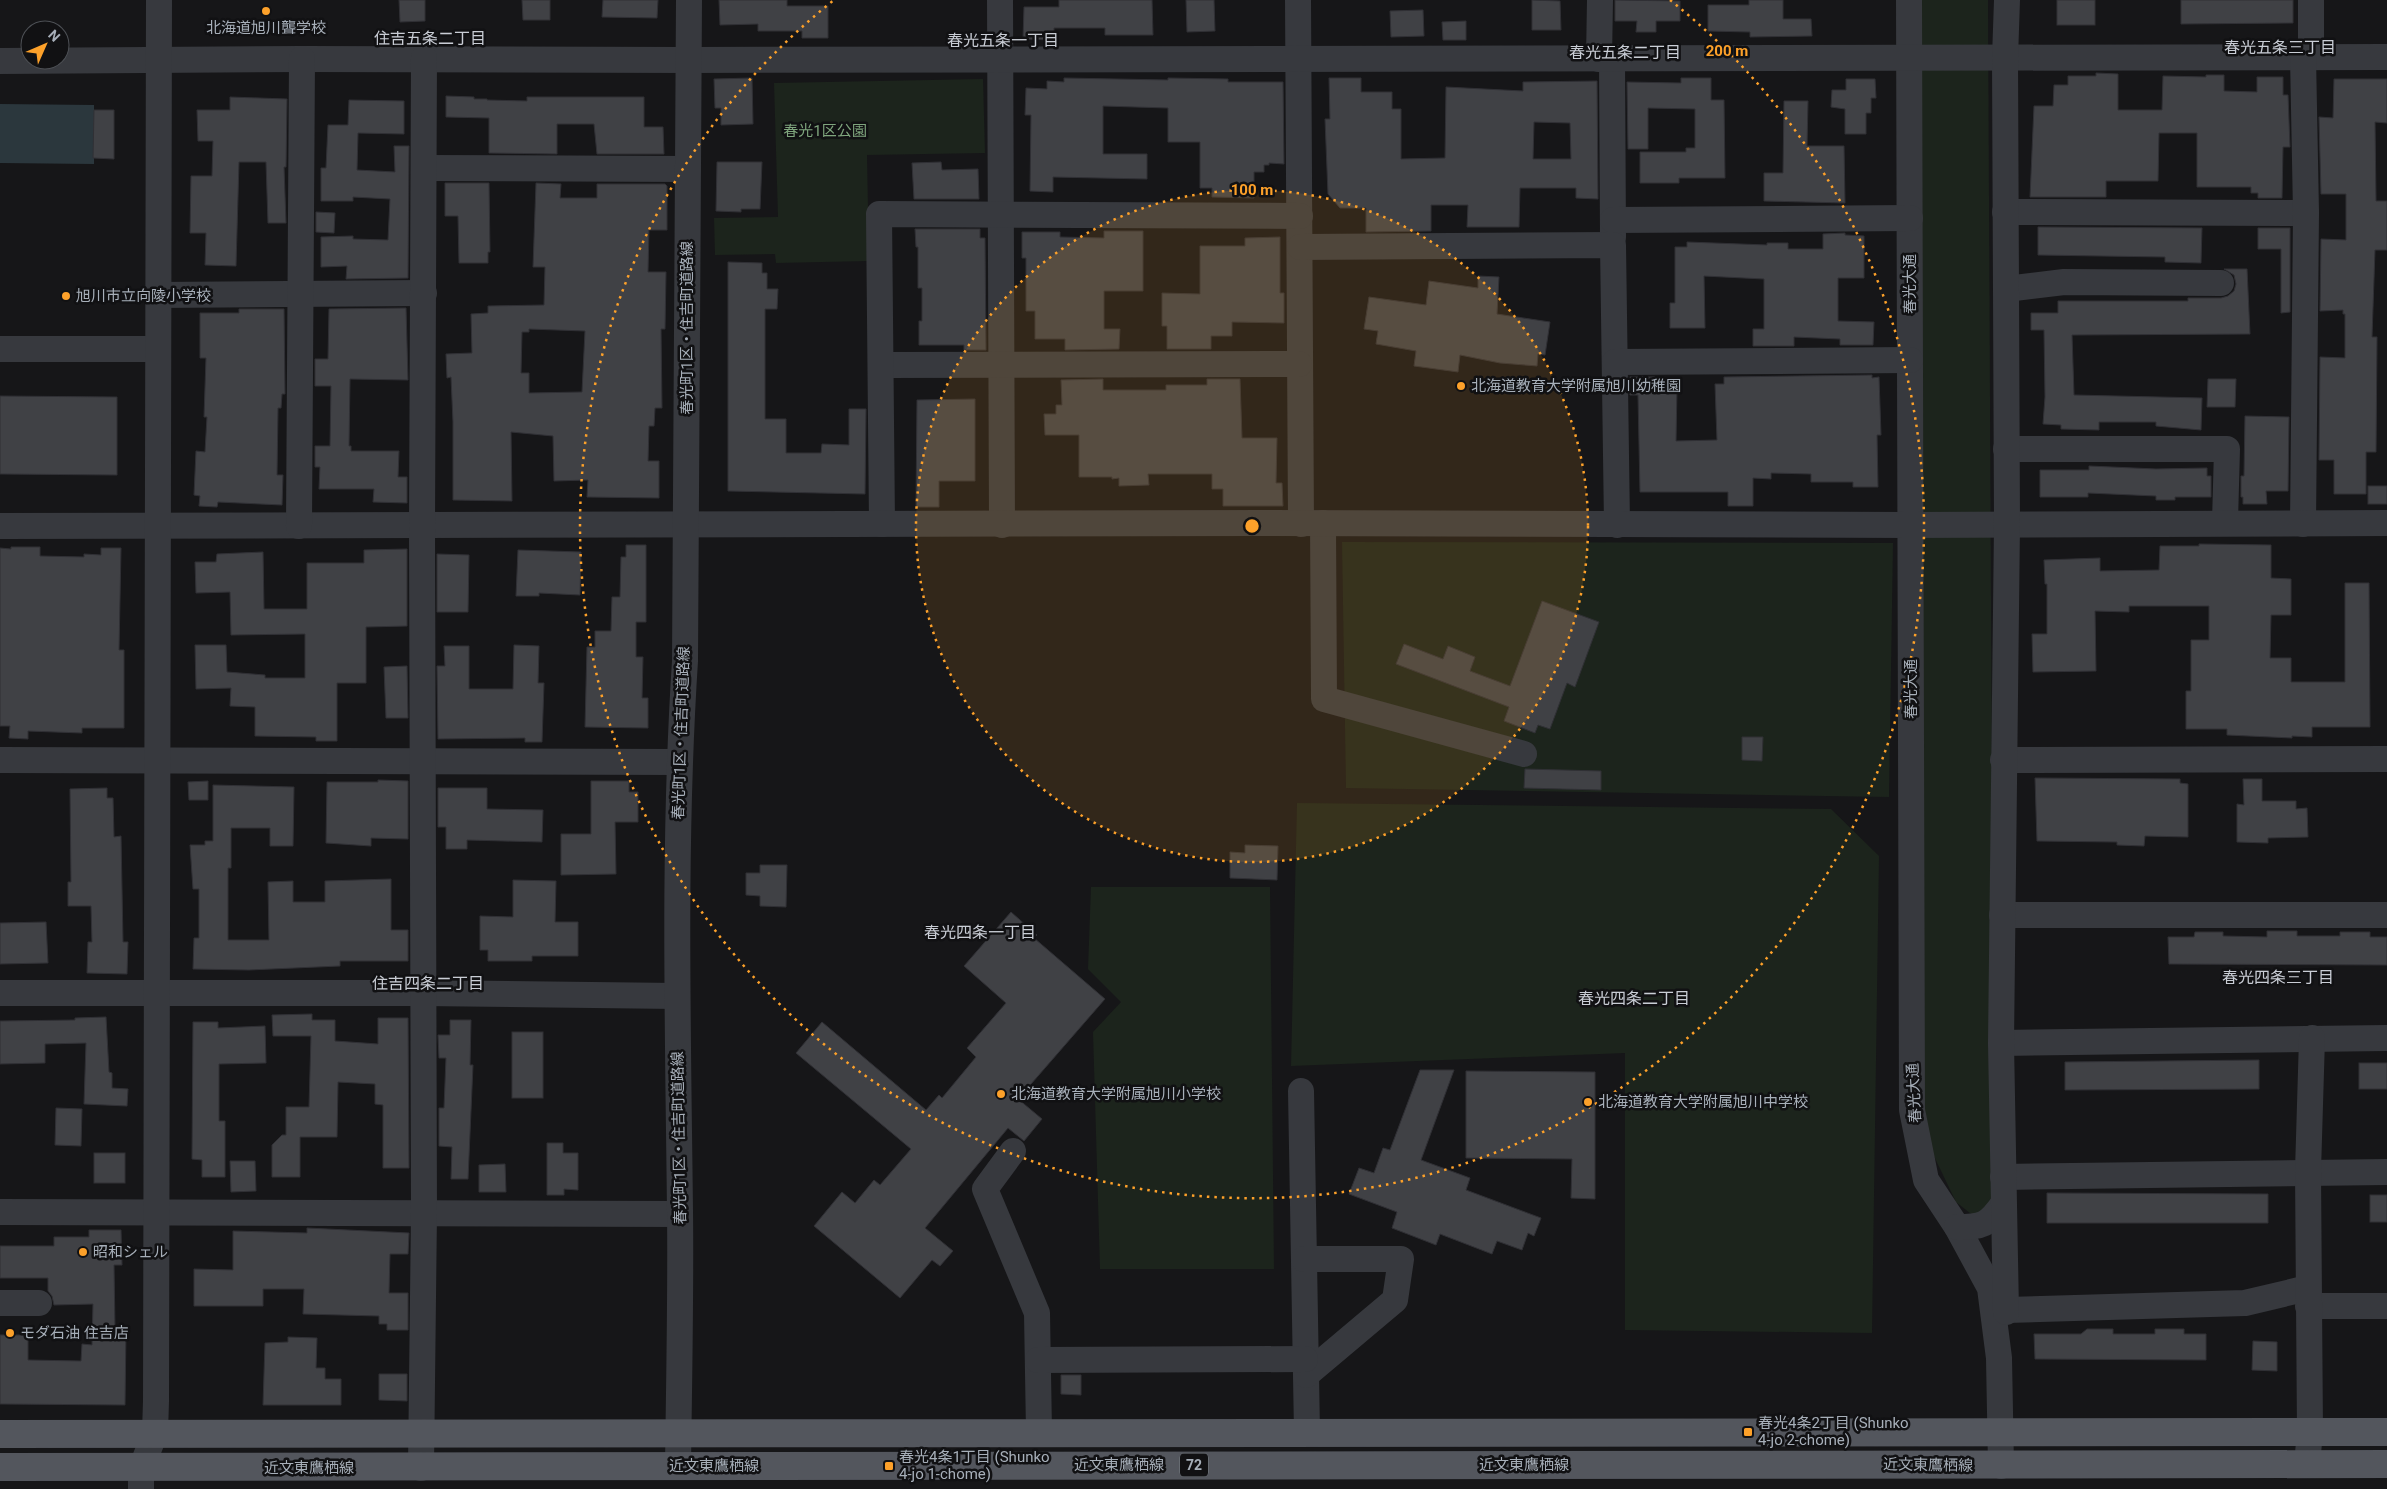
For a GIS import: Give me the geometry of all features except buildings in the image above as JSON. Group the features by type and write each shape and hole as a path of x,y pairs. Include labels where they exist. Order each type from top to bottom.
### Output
{"main road":[{"name":"72","path":"0,1434 2387,1432"},
{"name":"近文東鷹栖線","path":"0,1467 141,1479 421,1468 678,1466 1856,1464 2001,1466 2387,1464"}],"street":[{"path":"141,1479 155,1433 158,992 159,525 157,296 159,0"},
{"name":"春光町1区・住吉町道路線","path":"678,1466 680,1214 677,996 678,762 685,661 689,0"},
{"path":"1000,0 1002,525"},
{"path":"1298,0 1299,364 1324,699 1524,754"},
{"path":"1600,0 1606,59 1613,220 1617,526"},
{"name":"春光大通","path":"1909,0 1912,1110 1926,1180 1957,1226 1990,1288 1999,1358 2002,1433 2001,1466"},
{"name":"春光大通","path":"1999,1358 2006,1310 2001,1043 2007,524 2005,58 2007,0"},
{"path":"2303,524 2307,56 2311,0"},
{"path":"0,61 158,61 302,58 689,60 2387,57"},
{"path":"299,526 302,58"},
{"path":"421,1468 424,1212 422,526 424,58"},
{"path":"424,168 688,169"},
{"path":"2005,212 2306,212"},
{"path":"882,524 882,365 878,214 1300,216"},
{"path":"1613,220 1910,218"},
{"path":"1300,247 1613,246"},
{"path":"2006,289 2064,282 2221,283"},
{"path":"157,296 424,293"},
{"path":"0,349 158,349"},
{"path":"1615,362 1910,360"},
{"path":"882,365 1299,364"},
{"path":"2006,450 2227,449 2226,522"},
{"path":"0,526 1312,523 1617,526 2226,522 2303,524 2387,523"},
{"path":"2003,760 2387,759"},
{"path":"0,760 678,762"},
{"path":"2002,915 2387,914"},
{"path":"0,993 422,993 677,996"},
{"path":"2307,1464 2310,1432 2308,1171 2312,1038"},
{"path":"2001,1043 2387,1038"},
{"path":"1301,1091 1307,1432"},
{"path":"1013,1151 985,1189 1037,1313 1039,1432"},
{"path":"2003,1177 2308,1171 2387,1172"},
{"path":"1957,1226 1978,1227 1991,1221 2003,1204"},
{"path":"0,1212 680,1214"},
{"path":"1038,1360 1305,1367 1395,1300 1400,1259 1304,1259"},
{"path":"2006,1310 2245,1303 2308,1297 2387,1306"},
{"path":"0,1303 39,1303"}],"green space":[{"path":"1920,0 1988,0 1994,1202 1975,1217 1956,1202 1932,1152 1922,1093"},
{"name":"春光1区公園","path":"983,79 985,153 867,155 869,261 776,263 775,254 715,255 714,218 778,217 774,83"},
{"path":"1342,542 1893,543 1889,797 1346,788"},
{"path":"1297,803 1831,809 1879,856 1872,1333 1625,1330 1625,1053 1291,1066"},
{"path":"1091,887 1270,887 1274,1269 1100,1269 1093,1032 1121,1002 1088,969"}],"shaded area":[{"path":"0,104 94,105 94,164 0,163"}],"place":[{"name":"北海道旭川聾学校","path":"266,11"},
{"name":"旭川市立向陵小学校","path":"66,296"},
{"name":"北海道教育大学附属旭川幼稚園","path":"1461,386"},
{"name":"北海道教育大学附属旭川小学校","path":"1001,1094"},
{"name":"北海道教育大学附属旭川中学校","path":"1588,1102"},
{"name":"昭和シェル","path":"83,1252"},
{"name":"モダ石油 住吉店","path":"10,1333"},
{"name":"春光4条2丁目 (Shunko 4-jo 2-chome)","path":"1748,1432"},
{"name":"春光4条1丁目 (Shunko 4-jo 1-chome)","path":"889,1466"}],"district":[{"name":"住吉五条二丁目","path":"430,38"},
{"name":"春光五条一丁目","path":"1003,40"},
{"name":"春光五条三丁目","path":"2280,47"},
{"name":"春光五条二丁目","path":"1625,52"},
{"name":"春光四条一丁目","path":"980,932"},
{"name":"春光四条三丁目","path":"2278,977"},
{"name":"住吉四条二丁目","path":"428,983"},
{"name":"春光四条二丁目","path":"1634,998"}]}
